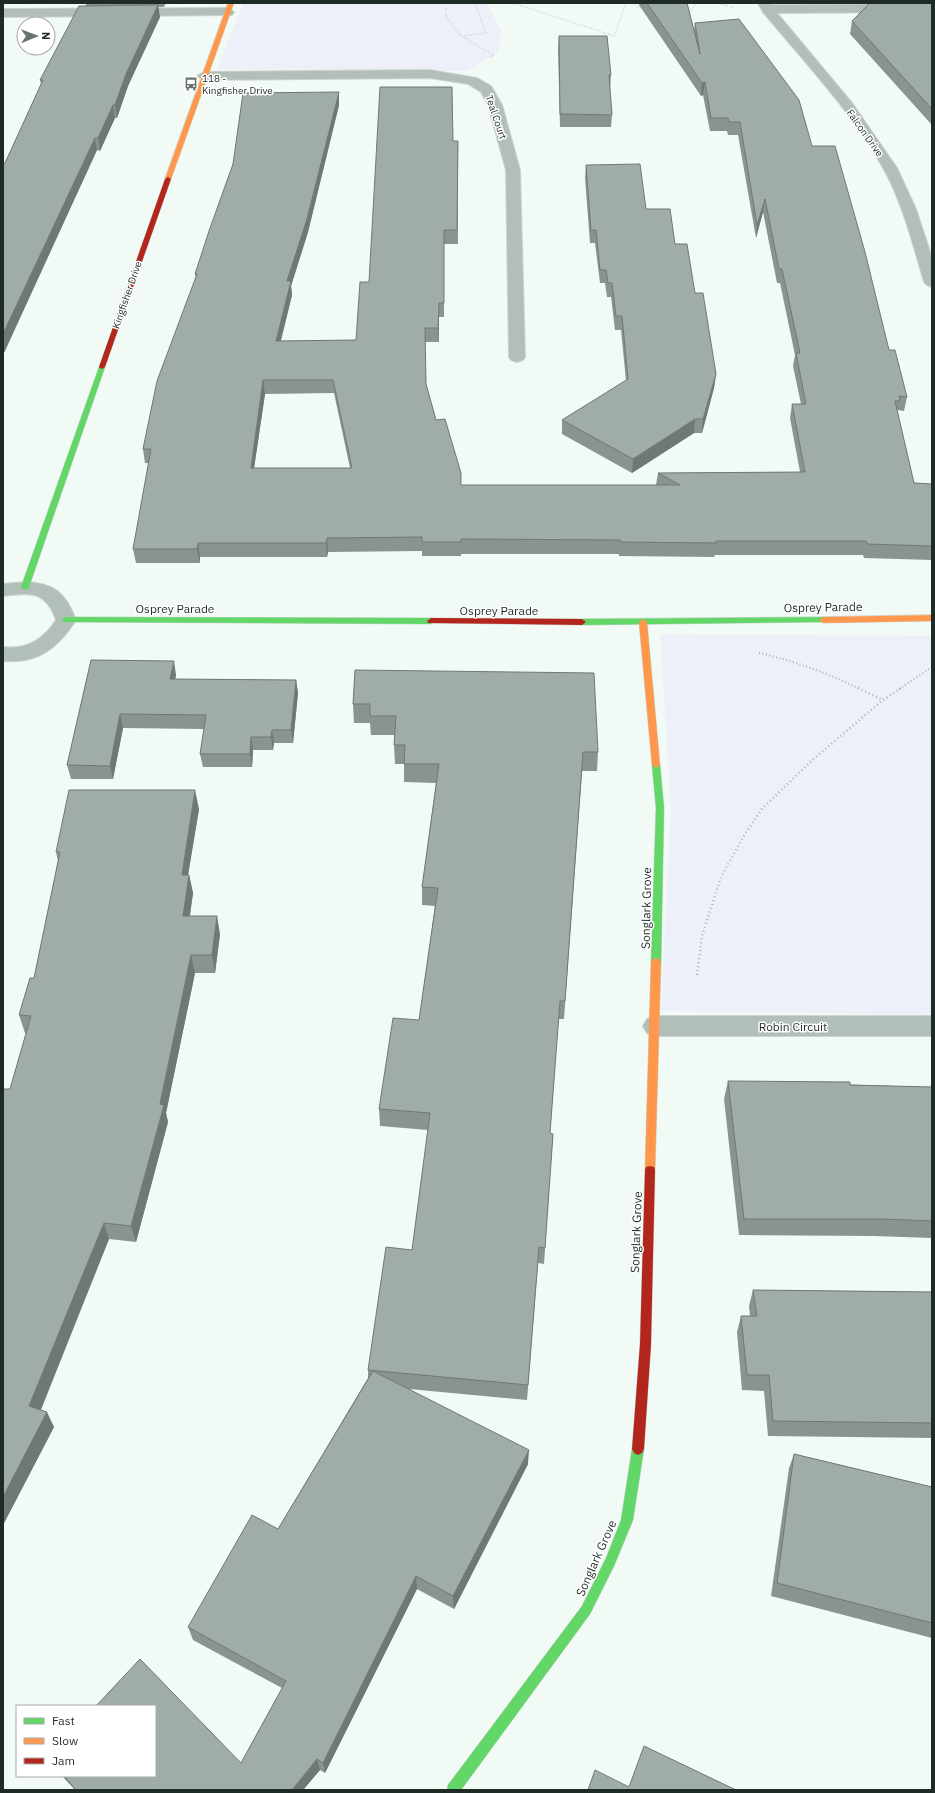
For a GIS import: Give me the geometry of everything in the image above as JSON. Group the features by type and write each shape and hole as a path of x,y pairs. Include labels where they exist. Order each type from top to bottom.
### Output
{"street":[{"path":"766,6 932,8"},
{"name":"Falcon Drive","path":"766,6 859,121 890,168 904,196 932,282"},
{"path":"3,14 230,7"},
{"name":"Kingfisher Drive","path":"25,587 204,76 230,7"},
{"name":"Teal Court","path":"204,76 430,74 472,81 486,89 495,105 513,170 517,357"},
{"path":"3,590 25,587 43,590 56,597 62,607 66,620 57,634 45,644 4,657"},
{"name":"Osprey Parade","path":"66,620 643,622 932,618"},
{"name":"Songlark Grove","path":"453,1790 586,1610 610,1562 627,1520 635,1474 641,1421 655,1026 660,808 643,622"},
{"name":"Robin Circuit","path":"655,1026 932,1026"}],"path":[{"path":"446,3 446,17 463,36 493,55 488,59"},
{"path":"463,36 486,33 475,3"},
{"path":"513,3 614,36 628,3 649,11"},
{"path":"687,20 696,3"},
{"path":"758,653 793,661 836,677 883,700"},
{"path":"697,975 702,936 721,877 749,827 762,809 810,762 883,700 932,667"}],"shaded area":[{"path":"243,3 487,3 501,31 499,52 467,71 217,69"},
{"path":"660,634 932,636 932,1015 661,1011 671,805"}],"building":[{"path":"647,3 687,3 700,54 695,23 739,19 799,100 812,146 835,146 865,252 889,350 895,350 907,397 899,396 900,401 895,401 914,483 932,484 932,546 867,544 866,541 716,541 716,543 620,542 620,540 461,539 461,542 422,542 422,537 327,538 326,543 198,543 197,549 133,549 151,449 143,449 157,381 197,274 195,274 233,164 243,93 339,92 307,219 287,281 291,281 276,341 356,340 360,282 369,282 380,87 452,87 453,141 458,141 457,230 444,230 444,303 439,303 438,328 425,328 426,384 436,420 445,419 461,473 461,485 680,485 658,473 805,472 792,404 806,404 796,353 800,353 782,269 779,269 765,199 757,225 740,122 729,122 728,118 711,118 705,82 702,83","holes":["263,380 333,380 352,468 251,468"]},
{"path":"870,3 932,3 932,109 852,21"},
{"path":"158,5 126,74 115,105 113,105 98,138 95,138 3,334 3,163 5,163 43,80 40,80 53,56 56,56 56,50 79,6"},
{"path":"559,36 607,36 611,75 609,75 612,115 560,114"},
{"path":"640,164 646,209 670,209 675,244 687,244 695,293 703,293 716,374 703,419 695,419 633,459 562,420 628,379 622,316 616,316 612,283 608,283 606,270 600,270 596,230 591,230 586,165"},
{"path":"91,660 174,661 170,679 296,680 291,730 272,730 271,737 251,737 250,754 200,754 206,715 120,714 110,766 67,765"},
{"path":"355,670 594,673 598,752 583,752 565,1001 560,1001 550,1133 553,1134 545,1248 539,1247 528,1385 368,1370 386,1247 412,1250 430,1113 379,1109 393,1018 419,1020 438,888 422,887 439,764 404,764 405,745 394,745 396,716 370,716 370,704 353,704"},
{"path":"69,790 195,790 182,875 189,875 183,916 217,916 212,955 191,955 160,1104 164,1105 131,1226 104,1223 29,1406 47,1412 3,1497 3,1093 4,1089 10,1089 31,1016 19,1015 30,978 34,978 60,852 56,852"},
{"path":"728,1081 850,1082 850,1085 932,1087 932,1221 881,1219 744,1219"},
{"path":"753,1290 932,1292 932,1423 773,1421 769,1375 747,1375 741,1316 757,1316"},
{"path":"373,1371 529,1450 453,1596 416,1576 323,1763 317,1759 292,1790 76,1790 65,1777 156,1777 156,1705 97,1705 140,1659 241,1763 286,1681 188,1627 252,1515 278,1529"},
{"path":"794,1454 932,1487 932,1623 777,1583"},
{"path":"644,1746 736,1790 588,1790 595,1770 629,1787"}],"traffic: fast":[{"path":"25,587 102,367"},
{"path":"66,620 431,621"},
{"path":"582,622 823,620"},
{"path":"656,765 660,808 656,962"},
{"path":"453,1790 586,1610 610,1562 627,1520 638,1449"}],"traffic: slow":[{"path":"168,179 231,3"},
{"path":"823,620 932,618"},
{"path":"643,622 656,765"},
{"path":"650,1170 656,962"}],"traffic: jam":[{"path":"102,367 168,179"},
{"path":"431,621 582,622"},
{"path":"638,1449 644,1379 650,1170"}],"place":[{"name":"118 - Kingfisher Drive","path":"191,84"}]}
